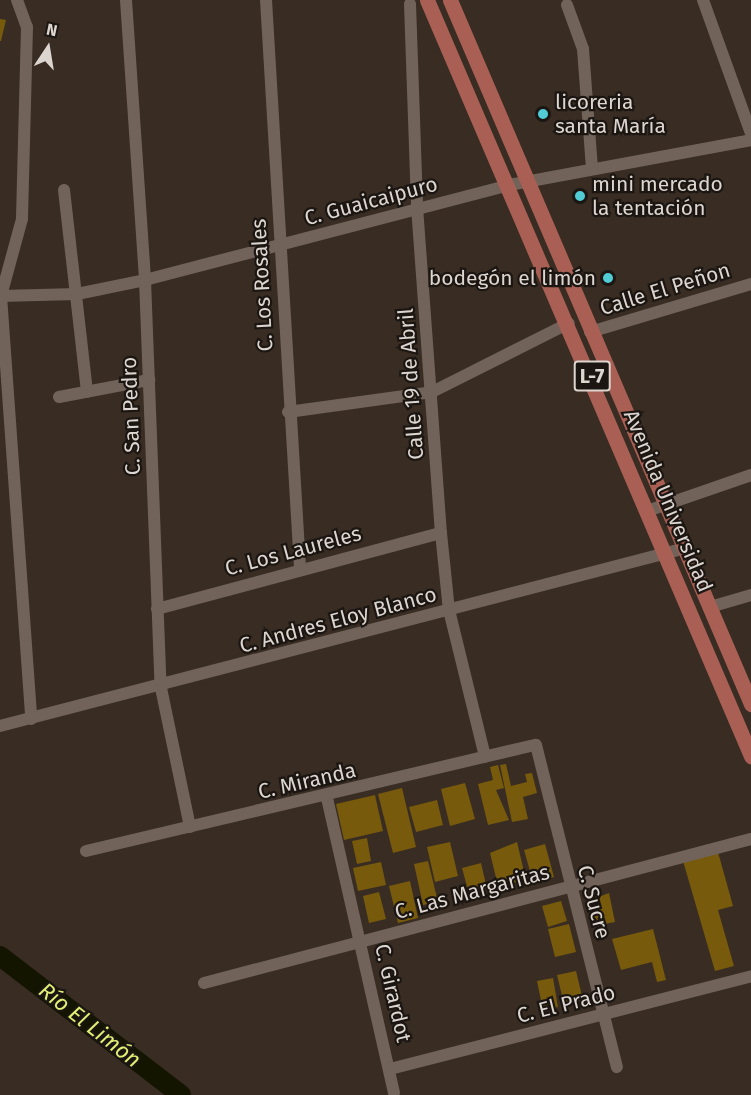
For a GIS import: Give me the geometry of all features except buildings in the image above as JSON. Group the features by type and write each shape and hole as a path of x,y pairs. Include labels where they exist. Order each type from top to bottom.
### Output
{"main road":[{"name":"Avenida Universidad","path":"427,0 669,554 751,756"},
{"name":"Avenida Universidad","path":"450,0 751,704"}],"street":[{"path":"17,0 27,27 22,219 1,301 31,720"},
{"name":"C. San Pedro","path":"126,0 145,280 161,688 190,827"},
{"name":"C. Los Rosales","path":"266,0 288,412 300,568"},
{"path":"703,0 751,133"},
{"name":"Calle 19 de Abril","path":"410,4 417,207 448,610 485,757"},
{"path":"567,5 585,60 592,169"},
{"name":"C. Guaicaipuro","path":"1,301 77,294 145,280 417,207 509,185 751,140"},
{"path":"64,190 87,392"},
{"name":"Calle El Peñon","path":"590,332 751,284"},
{"path":"288,412 432,392 569,323"},
{"path":"59,397 149,380"},
{"path":"650,510 666,502 751,474"},
{"name":"C. Los Laureles","path":"157,609 300,568 441,533"},
{"name":"C. Andres Eloy Blanco","path":"0,726 161,688 686,548"},
{"path":"710,607 751,595"},
{"name":"C. Miranda","path":"86,851 327,798 536,745"},
{"name":"C. Sucre","path":"536,745 617,1067"},
{"name":"C. Girardot","path":"327,798 394,1092"},
{"name":"C. Las Margaritas","path":"204,983 751,839"},
{"name":"C. El Prado","path":"390,1069 751,976"}],"waterway":[{"name":"Río El Limón","path":"0,956 181,1095"}],"place":[{"name":"licoreria santa María","path":"543,114"},
{"name":"mini mercado la tentación","path":"580,196"},
{"name":"bodegón el limón","path":"608,278"}]}
